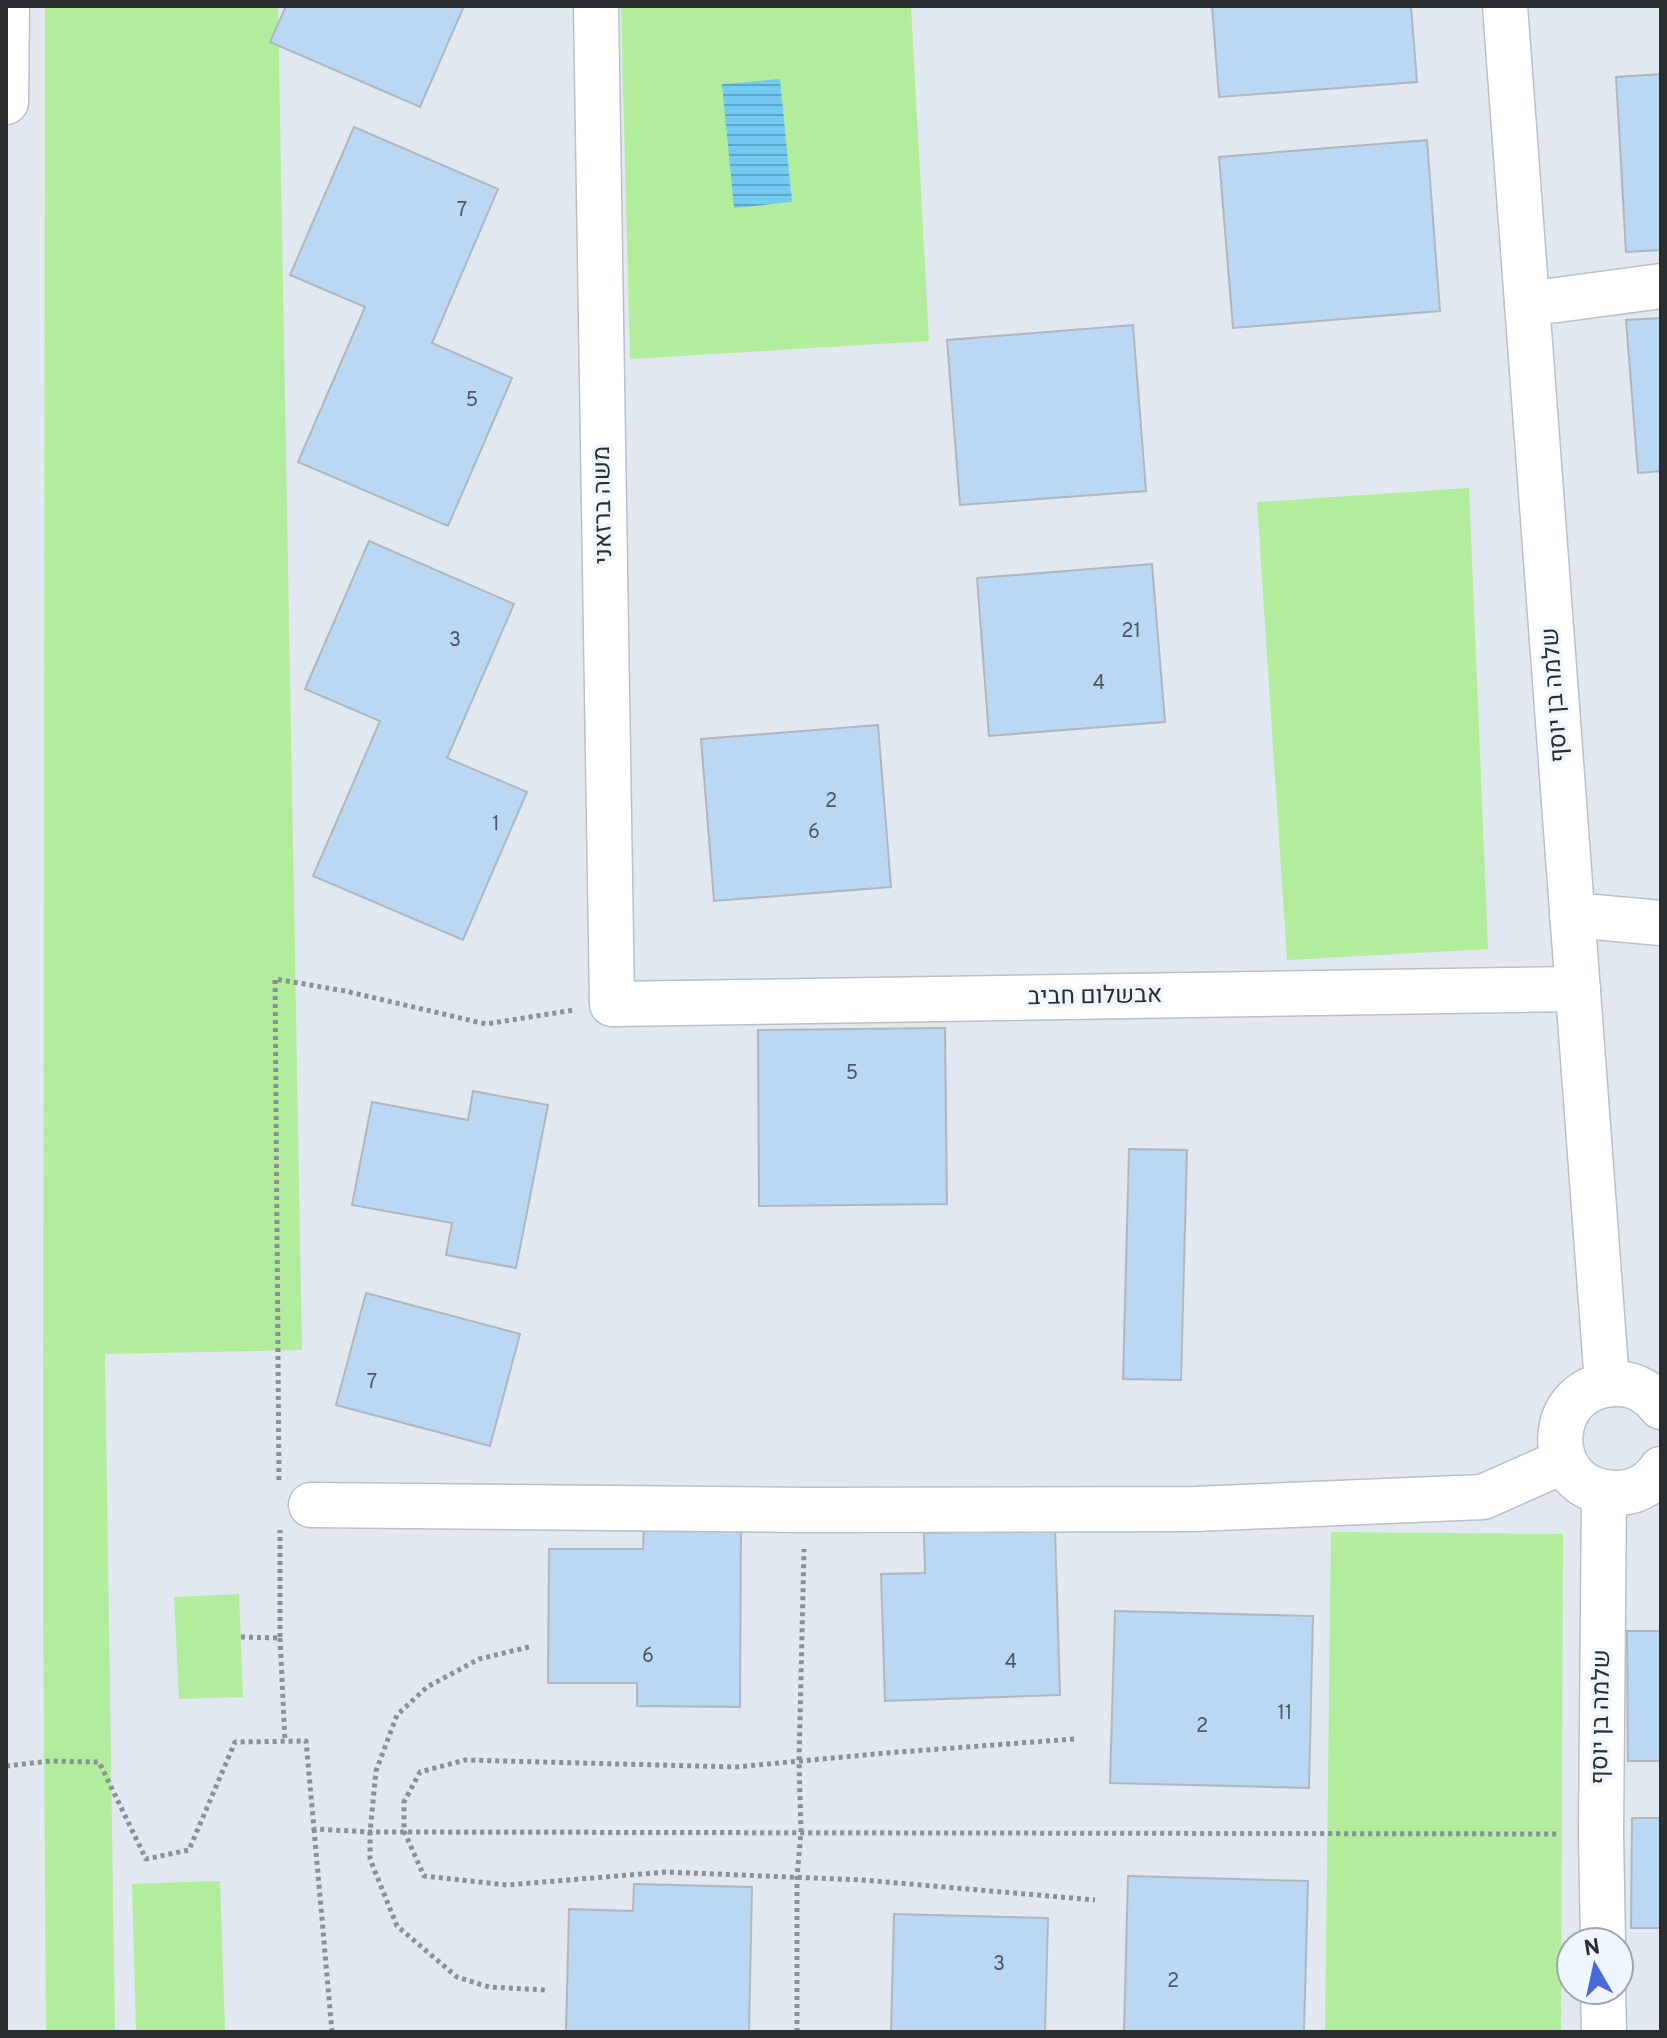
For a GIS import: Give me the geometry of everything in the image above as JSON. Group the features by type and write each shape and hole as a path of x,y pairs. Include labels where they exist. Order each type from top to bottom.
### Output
{"main road":[{"path":"6,102 7,6"},
{"name":"משה ברזאני","path":"596,6 612,1004"},
{"name":"שלמה בן יוסף","path":"1505,6 1607,1383"},
{"path":"1527,304 1661,286"},
{"path":"1572,915 1661,923"},
{"name":"אבשלום חביב","path":"612,1004 1578,989"},
{"path":"1660,1404 1644,1390 1626,1384 1607,1383 1591,1388 1576,1398 1566,1412 1560,1428 1560,1445 1564,1461 1574,1476 1588,1487 1604,1493 1623,1493 1642,1487 1661,1469"},
{"path":"290,1505 805,1510 1195,1509 1483,1497 1564,1461"},
{"name":"שלמה בן יוסף","path":"1603,1926 1604,1493"},
{"path":"1603,2006 1604,2032"}],"path":[{"path":"285,1741 280,1638 290,1505 275,979 345,991 486,1024 612,1004"},
{"path":"797,2032 805,1510"},
{"path":"241,1637 280,1638"},
{"path":"529,1647 479,1659 427,1687 397,1715 376,1771 370,1859 397,1926 457,1977 489,1987 546,1990"},
{"path":"1074,1739 736,1767 465,1760 420,1772 404,1802 404,1831 424,1876 507,1885 666,1872 863,1880 1095,1900"},
{"path":"6,1766 50,1761 99,1762 146,1859 189,1850 235,1742 306,1741 332,2032"},
{"path":"314,1829 370,1832 1601,1834"}],"green space":[{"path":"45,6 278,6 302,1350 105,1354 115,2032 46,2032 43,1584"},
{"path":"621,6 911,6 929,341 630,359"},
{"path":"1469,488 1488,949 1287,960 1257,502"},
{"path":"1331,1532 1563,1534 1561,1926 1555,1926 1555,2006 1561,2006 1561,2032 1325,2032"},
{"path":"239,1594 243,1697 179,1699 174,1597"},
{"path":"220,1881 225,2032 136,2032 132,1884"}],"water":[{"path":"780,79 792,202 734,208 722,84"}],"building":[{"path":"286,6 464,6 420,107 270,42"},
{"path":"1212,6 1411,6 1417,82 1219,97"},
{"path":"1661,74 1661,250 1626,252 1616,77"},
{"path":"354,127 498,189 432,343 512,378 448,526 298,462 365,307 290,275"},
{"path":"1427,140 1440,311 1233,328 1219,157"},
{"path":"1661,318 1661,471 1638,473 1626,320"},
{"path":"1133,325 1146,491 960,505 947,340"},
{"path":"369,541 514,604 447,758 527,792 463,940 313,876 380,721 305,689"},
{"path":"1152,564 1165,722 989,736 977,578"},
{"path":"878,725 891,887 714,901 701,739"},
{"path":"945,1028 947,1204 759,1206 758,1030"},
{"path":"473,1091 548,1105 516,1268 446,1255 452,1223 352,1205 372,1102 468,1120"},
{"path":"1129,1149 1187,1150 1181,1380 1123,1379"},
{"path":"366,1293 520,1334 490,1446 336,1405"},
{"path":"644,1523 741,1523 740,1707 637,1706 637,1683 548,1683 549,1549 643,1549"},
{"path":"1055,1529 1060,1695 885,1701 881,1574 925,1573 924,1533"},
{"path":"1115,1611 1313,1616 1309,1788 1110,1783"},
{"path":"1627,1631 1661,1631 1661,1761 1628,1761"},
{"path":"1632,1818 1661,1818 1661,1928 1631,1926"},
{"path":"1128,1876 1308,1881 1304,2032 1124,2032"},
{"path":"634,1884 752,1887 749,2032 566,2032 569,1909 633,1911"},
{"path":"894,1914 1048,1918 1045,2032 891,2032"}]}
